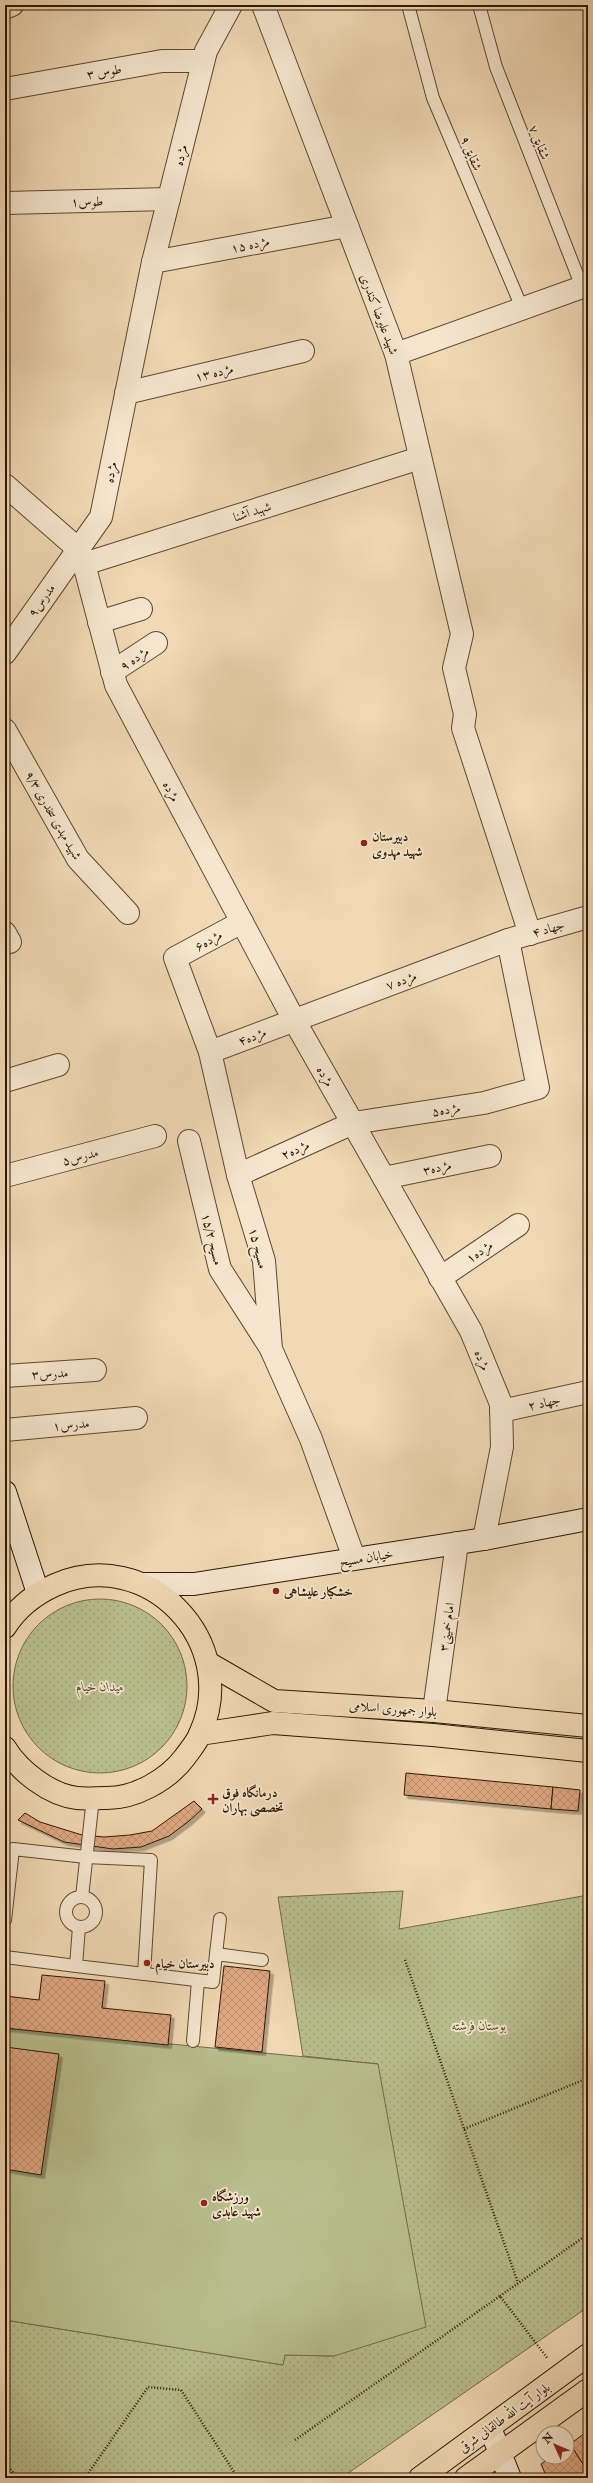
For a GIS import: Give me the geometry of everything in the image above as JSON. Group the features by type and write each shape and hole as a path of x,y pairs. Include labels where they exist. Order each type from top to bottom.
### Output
{"main road":[{"path":"5,1627 12,1616 38,1593 71,1578 108,1575 143,1584 173,1603 196,1630 208,1663 210,1698 200,1734 179,1765 149,1788 113,1799 76,1798 41,1784 12,1760 5,1748"},
{"name":"بلوار جمهوری اسلامی","path":"208,1663 274,1701 434,1711 588,1726"},
{"name":"بلوار جمهوری اسلامی","path":"200,1734 273,1723 433,1735 588,1751"},
{"name":"بلوار آیت الله طالقانی شرقی","path":"420,2478 588,2355"},
{"name":"بلوار آیت الله طالقانی شرقی","path":"476,2475 500,2454 588,2390"}],"street":[{"path":"5,8 12,5"},
{"name":"مژده","path":"231,5 206,51 203,61 153,262 101,516 81,556 116,685 294,1020 471,1331 501,1404 502,1447 484,1539"},
{"name":"شهید علیرضا کندری","path":"263,5 396,354 462,634 454,668 465,714 463,728 530,934"},
{"name":"طوس ۳","path":"5,89 162,61 203,61"},
{"name":"طوس۱","path":"5,203 169,199"},
{"name":"مژده ۱۵","path":"153,262 346,226"},
{"path":"396,354 585,286"},
{"name":"مژده ۱۳","path":"126,393 303,351"},
{"name":"شهبد آشنا","path":"81,556 420,458"},
{"path":"5,485 81,556"},
{"name":"مدرس۹","path":"5,653 81,556"},
{"path":"100,622 141,609"},
{"name":"مژده ۹","path":"112,672 156,644"},
{"name":"شهید مهدی سخدری ۹/۳","path":"5,730 78,859 128,913"},
{"name":"جهاد ۴","path":"508,940 588,917"},
{"name":"مژده۶","path":"175,958 242,922"},
{"name":"مژده ۷","path":"294,1020 508,940"},
{"name":"مژده۵","path":"353,1123 484,1103 538,1088 508,940"},
{"name":"مسیح ۱۵","path":"175,958 210,1052 238,1175 264,1260 271,1349 311,1439 354,1558"},
{"name":"مژده۴","path":"210,1052 294,1020"},
{"path":"5,1081 58,1065"},
{"name":"مژده۲","path":"238,1175 353,1123"},
{"name":"مدرس۵","path":"5,1176 155,1136"},
{"name":"مسیح ۱۵/۲","path":"189,1141 220,1269 271,1349"},
{"name":"مژده۳","path":"384,1178 490,1156"},
{"name":"مژده۱","path":"440,1278 518,1225"},
{"name":"مدرس۳","path":"5,1376 95,1370"},
{"name":"جهاد ۲","path":"501,1411 588,1392"},
{"name":"مدرس۱","path":"5,1430 136,1418"},
{"path":"5,1492 38,1593"},
{"name":"خیابان مسیح","path":"143,1584 194,1584 484,1539 588,1519"},
{"name":"امام خمینی۳","path":"434,1711 457,1543"},
{"path":"490,2428 510,2478"},
{"path":"469,2443 476,2475"}],"lane":[{"name":"شقایق ۹","path":"408,5 433,98 522,308"},
{"name":"شقایق ۷","path":"479,5 496,67 585,286"},
{"path":"82,1897 92,1798"},
{"path":"5,1920 13,1849 86,1857 151,1860 144,1974"},
{"path":"82,1897 91,1901 95,1915 91,1923 79,1927 69,1922 66,1912 72,1900 82,1897"},
{"path":"5,1958 213,1982 220,1919"},
{"path":"76,1966 79,1927"},
{"path":"216,1954 262,1960"},
{"path":"193,2041 198,1981"}],"path":[{"path":"405,1960 518,2283"},
{"path":"464,2129 588,2078"},
{"path":"295,2440 588,2234"},
{"path":"500,2296 550,2362"},
{"path":"85,2478 148,2387 181,2390 238,2478"},
{"path":"5,2462 17,2478"}],"green space":[{"name":"میدان خیام","path":"109,1599 133,1605 149,1613 162,1624 173,1637 181,1653 186,1669 186,1703 181,1719 173,1735 162,1748 149,1759 125,1770 109,1773 91,1773 75,1770 51,1759 38,1748 27,1735 19,1719 14,1703 13,1677 16,1661 27,1637 38,1624 51,1613 67,1605 83,1600"},
{"name":"بوستان فرشته","path":"403,1891 399,1929 588,1895 588,2307 341,2478 5,2478 5,2320 283,2365 285,2355 334,2356 378,2064 303,2056 278,1897"},
{"name":"ورزشگاه شهید عابدی","path":"5,2028 378,2064 426,2327 334,2356 285,2355 283,2365 5,2320"}],"building":[{"path":"406,1773 553,1787 551,1809 404,1795"},
{"path":"553,1787 580,1790 578,1811 551,1809"},
{"path":"194,1801 202,1809 189,1821 169,1836 141,1847 113,1849 64,1842 18,1820 25,1813 40,1822 82,1835 104,1837 130,1835 152,1831"},
{"path":"224,1966 270,1971 262,2052 215,2047"},
{"path":"42,1975 105,1981 102,2008 171,2015 168,2045 5,2028 5,1996 39,2000"},
{"path":"5,2047 59,2054 41,2175 5,2169"},
{"path":"588,2431 588,2472 575,2452 575,2440"},
{"path":"575,2452 588,2472 588,2478 547,2478 541,2465 575,2465"}],"place":[{"name":"دبیرستان شهید مهدوی","path":"364,843"},
{"name":"خشکبار علیشاهی","path":"276,1591"},
{"name":"درمانگاه فوق تخصصی بهاران","path":"213,1799"},
{"name":"دبیرستان خیام","path":"147,1963"},
{"name":"ورزشگاه شهید عابدی","path":"204,2203"}]}
